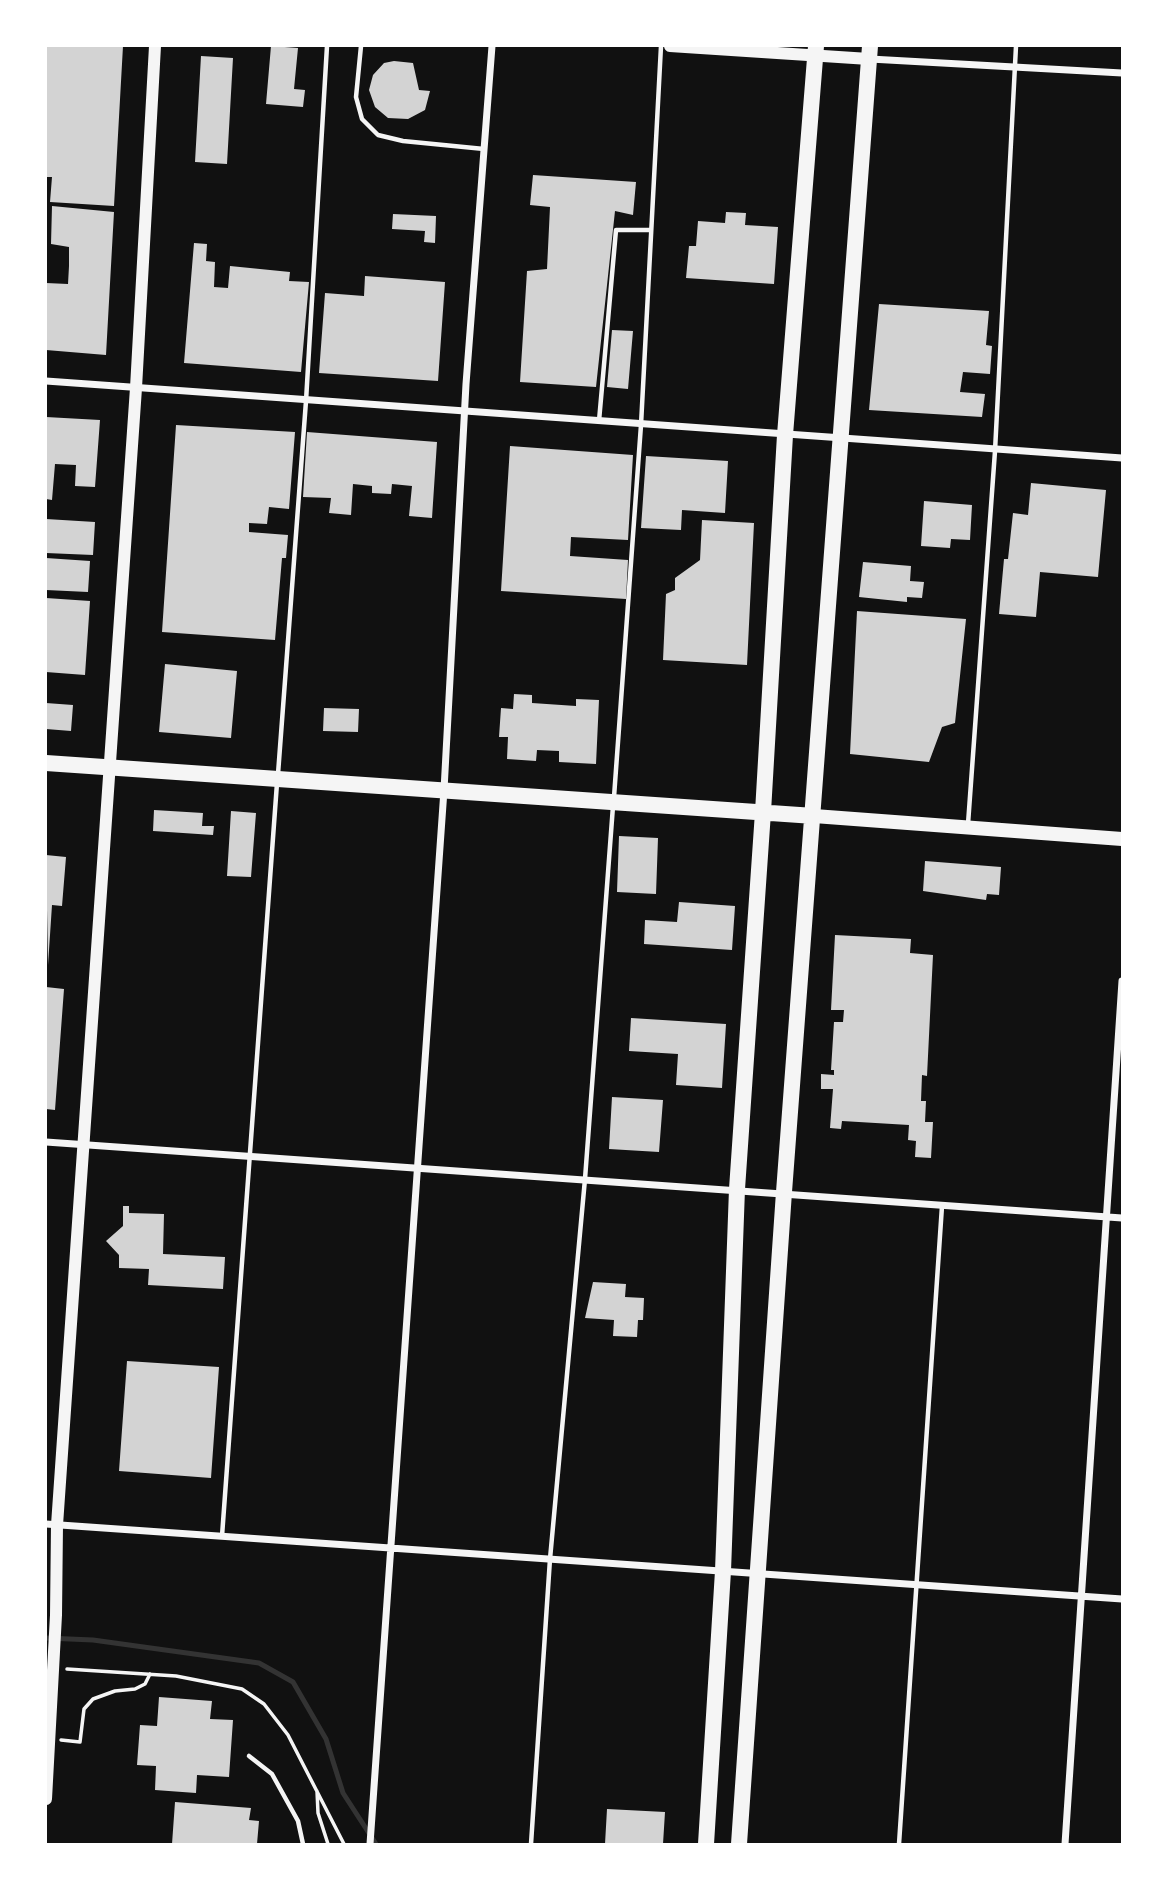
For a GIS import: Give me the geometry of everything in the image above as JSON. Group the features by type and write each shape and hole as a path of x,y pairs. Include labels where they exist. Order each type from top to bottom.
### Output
{"highway":[{"path":"706,1844 723,1571 737,1189 785,435 816,50"},
{"path":"739,1844 784,1192 870,52"},
{"path":"46,763 814,816"}],"main road":[{"path":"814,816 1122,839"}],"street":[{"path":"46,1799 56,1615 51,1524 84,1144 136,388 155,46"},
{"path":"370,1844 444,790 465,411 492,46"},
{"path":"670,46 870,52 1015,67 1122,72"},
{"path":"46,381 1122,458"},
{"path":"1065,1844 1122,981"},
{"path":"46,1142 1122,1217"},
{"path":"51,1524 1122,1599"}],"lane":[{"path":"222,1536 306,401 327,46"},
{"path":"361,46 356,97 362,120 378,135 403,141 484,149"},
{"path":"531,1844 550,1559 585,1179 641,425 660,46"},
{"path":"967,828 995,451 1016,46"},
{"path":"598,422 616,230 650,230"},
{"path":"899,1844 942,1205"},
{"path":"249,1756 272,1774 298,1821 303,1844"}],"path":[{"path":"56,1669 150,1674 242,1689 264,1704 288,1735 345,1844"},
{"path":"49,1739 79,1742 84,1709 93,1699 115,1691 135,1689 145,1684 150,1674"},
{"path":"318,1789 318,1813 328,1844"}],"building":[{"path":"46,46 123,46 114,206 50,202 52,177 46,177"},
{"path":"271,46 298,48 294,89 305,90 303,107 266,104"},
{"path":"201,56 233,58 227,164 195,162"},
{"path":"384,63 413,63 419,90 430,91 425,110 408,119 388,118 375,107 369,90 373,75"},
{"path":"533,175 636,182 633,215 615,211 596,387 520,382 527,271 547,269 550,207 530,205"},
{"path":"52,206 114,212 106,355 46,350 46,283 68,284 69,266 69,247 51,244"},
{"path":"726,212 746,213 745,225 778,227 774,284 686,278 689,246 696,246 698,221 725,223"},
{"path":"393,214 436,216 435,243 424,242 425,231 392,229"},
{"path":"194,243 207,244 206,261 215,262 214,287 228,288 230,266 290,272 289,281 309,282 301,372 184,363"},
{"path":"365,276 445,282 438,381 319,373 325,293 364,296"},
{"path":"879,304 989,311 986,345 992,346 990,374 963,372 960,392 985,394 982,417 869,410"},
{"path":"612,330 633,331 628,389 607,387"},
{"path":"46,417 100,420 95,487 75,486 76,465 55,464 52,500 46,499"},
{"path":"176,425 295,432 289,509 269,507 267,524 249,523 249,532 288,535 286,558 282,558 275,640 162,632"},
{"path":"307,432 437,442 432,518 409,516 412,486 392,484 391,494 372,493 372,486 353,484 351,515 329,513 331,498 303,497"},
{"path":"510,446 633,455 628,540 571,537 570,556 628,560 626,599 501,591"},
{"path":"646,456 728,461 725,513 682,510 681,530 641,528"},
{"path":"1031,483 1106,490 1098,577 1040,572 1036,617 999,614 1004,559 1008,559 1013,513 1028,515"},
{"path":"924,501 972,505 970,540 951,539 950,548 921,546"},
{"path":"46,519 95,522 93,555 46,553"},
{"path":"702,520 754,523 747,665 663,660 666,594 675,590 675,578 700,560"},
{"path":"46,558 90,561 88,592 46,590"},
{"path":"863,562 911,566 910,581 924,582 922,598 907,597 907,602 859,597"},
{"path":"46,598 90,601 85,675 46,672"},
{"path":"857,611 966,619 955,723 942,727 929,762 850,754"},
{"path":"165,664 237,671 231,738 159,732"},
{"path":"514,694 532,695 532,703 576,706 576,699 599,700 596,764 559,762 559,751 537,750 536,761 507,759 508,737 499,737 501,708 513,709"},
{"path":"46,703 73,705 71,731 46,729"},
{"path":"324,708 359,709 358,732 323,731"},
{"path":"154,810 203,813 202,826 214,826 213,835 153,831"},
{"path":"231,811 256,813 251,877 227,876"},
{"path":"619,836 658,838 656,894 617,892"},
{"path":"46,855 66,857 62,906 52,905 48,965"},
{"path":"925,861 1001,867 999,895 987,894 986,900 923,891"},
{"path":"679,902 735,906 732,950 644,944 645,920 677,922"},
{"path":"835,935 911,939 910,953 933,955 927,1076 922,1075 921,1101 926,1101 925,1122 933,1122 931,1158 915,1157 916,1141 908,1140 909,1125 842,1121 841,1129 830,1128 833,1089 821,1089 821,1074 834,1075 834,1070 831,1070 834,1022 843,1022 844,1010 831,1010"},
{"path":"46,987 64,989 55,1110 46,1109"},
{"path":"631,1018 726,1024 722,1088 676,1085 678,1054 629,1051"},
{"path":"612,1097 663,1100 659,1152 609,1149"},
{"path":"123,1206 129,1206 129,1213 164,1214 163,1254 225,1257 223,1289 148,1285 149,1269 119,1268 119,1255 106,1241 123,1226"},
{"path":"593,1282 626,1284 625,1297 644,1298 643,1320 638,1320 637,1337 613,1336 614,1320 585,1318"},
{"path":"127,1361 219,1367 211,1478 119,1471"},
{"path":"159,1697 212,1701 210,1719 233,1720 229,1777 197,1775 196,1793 155,1790 156,1766 137,1765 140,1725 157,1726"},
{"path":"175,1802 251,1808 249,1820 259,1821 257,1844 172,1844"},
{"path":"607,1809 665,1812 663,1844 605,1844"}],"waterway":[{"path":"46,1638 93,1640 259,1663 293,1682 326,1739 343,1793 376,1844"}]}
